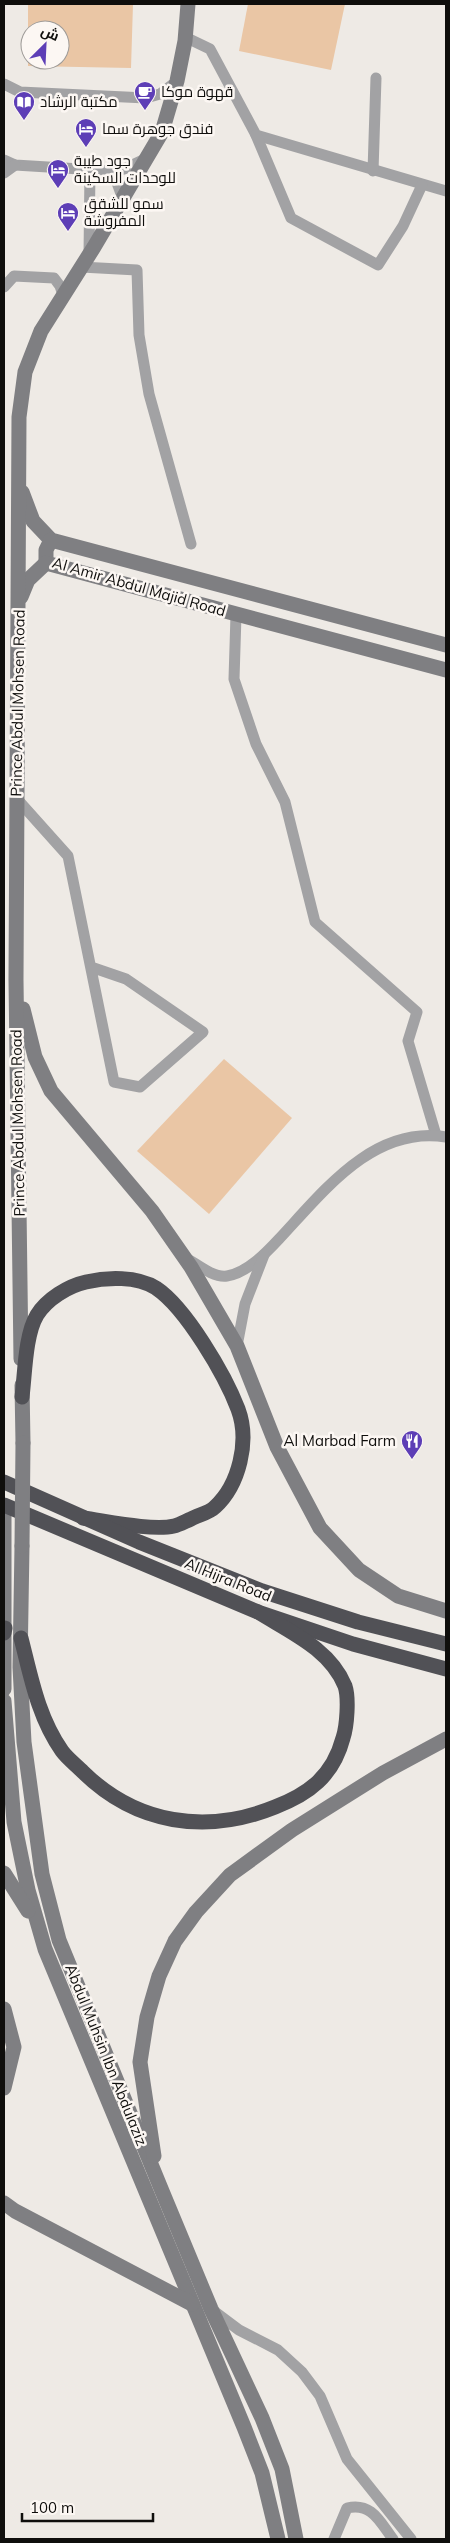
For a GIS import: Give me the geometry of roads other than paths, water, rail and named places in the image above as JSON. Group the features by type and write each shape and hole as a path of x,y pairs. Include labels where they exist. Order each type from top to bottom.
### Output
{"highway":[{"path":"22,1397 30,1339 37,1315 54,1298 73,1285 102,1278 131,1280 155,1288 173,1303 201,1338 239,1410 242,1438 238,1472 228,1491 214,1508 174,1526 128,1525 83,1518"},
{"name":"Al Hijra Road","path":"4,1482 83,1518 262,1591 358,1622 446,1644"},
{"name":"Al Hijra Road","path":"4,1505 258,1612 353,1644 446,1669"},
{"path":"20,1638 39,1710 62,1752 103,1792 147,1813 188,1822 221,1822 259,1814 301,1797 323,1777 340,1752 347,1726 345,1687 324,1653 258,1612"}],"main road":[{"name":"Prince Abdul Mohsen Road","path":"22,1546 22,1397 16,980 19,601 18,417 26,372 41,331 162,132 177,81 185,36 188,4"},
{"path":"18,483 33,521 51,540"},
{"name":"Al Amir Abdul Majid Road","path":"446,645 51,540 46,550 46,563 446,670"},
{"path":"19,601 28,580 46,563"},
{"path":"16,980 35,1057 51,1091 152,1212 183,1256 237,1346 277,1447 320,1528 359,1570 398,1596 446,1611"},
{"path":"4,1511 4,1689"},
{"name":"Abdul Muhsin Ibn Abdulaziz","path":"22,1546 20,1638 24,1742 42,1874 59,1940 162,2191 262,2418 282,2469 296,2539"},
{"name":"Abdul Muhsin Ibn Abdulaziz","path":"4,1701 14,1822 41,1934 262,2474 278,2539"},
{"path":"162,2191 147,2119 140,2062 150,2009 159,1976 175,1941 196,1912 230,1875 292,1830 383,1772 446,1739"},
{"path":"4,1872 41,1934"},
{"path":"4,2009 14,2047 4,2088"},
{"path":"4,2203 31,2220 192,2304"}],"street":[{"path":"185,36 210,49 256,136 291,218 378,265 403,226 422,185"},
{"path":"373,171 376,78"},
{"path":"4,84 20,92 146,98 160,94 177,81"},
{"path":"256,136 446,191"},
{"path":"4,160 15,166 95,170 124,169 145,159"},
{"path":"4,173 15,166"},
{"path":"95,170 116,180 123,199"},
{"path":"95,170 85,261 137,270 139,335 149,394 192,544"},
{"path":"4,287 14,276 54,278 60,286 63,295"},
{"path":"183,1256 213,1273 226,1276 264,1255 344,1169 372,1151 402,1139 441,1136 408,1041 417,1012 315,922 285,802 256,744 234,679 236,615"},
{"path":"17,799 68,856 114,1082 140,1087 204,1032 126,980 91,967"},
{"path":"237,1346 245,1304 264,1255"},
{"path":"212,2308 239,2330 278,2350 302,2372 320,2396 347,2458 411,2539"},
{"path":"334,2539 347,2508 358,2505 371,2510 394,2539"}],"place":[{"name":"قهوة موكا","path":"145,111"},
{"name":"مكتبة الرشاد","path":"24,121"},
{"name":"فندق جوهرة سما","path":"86,148"},
{"name":"جود طيبة للوحدات السكينة","path":"58,189"},
{"name":"سمو للشقق المفروشة","path":"68,232"},
{"name":"Al Marbad Farm","path":"412,1460"}]}
